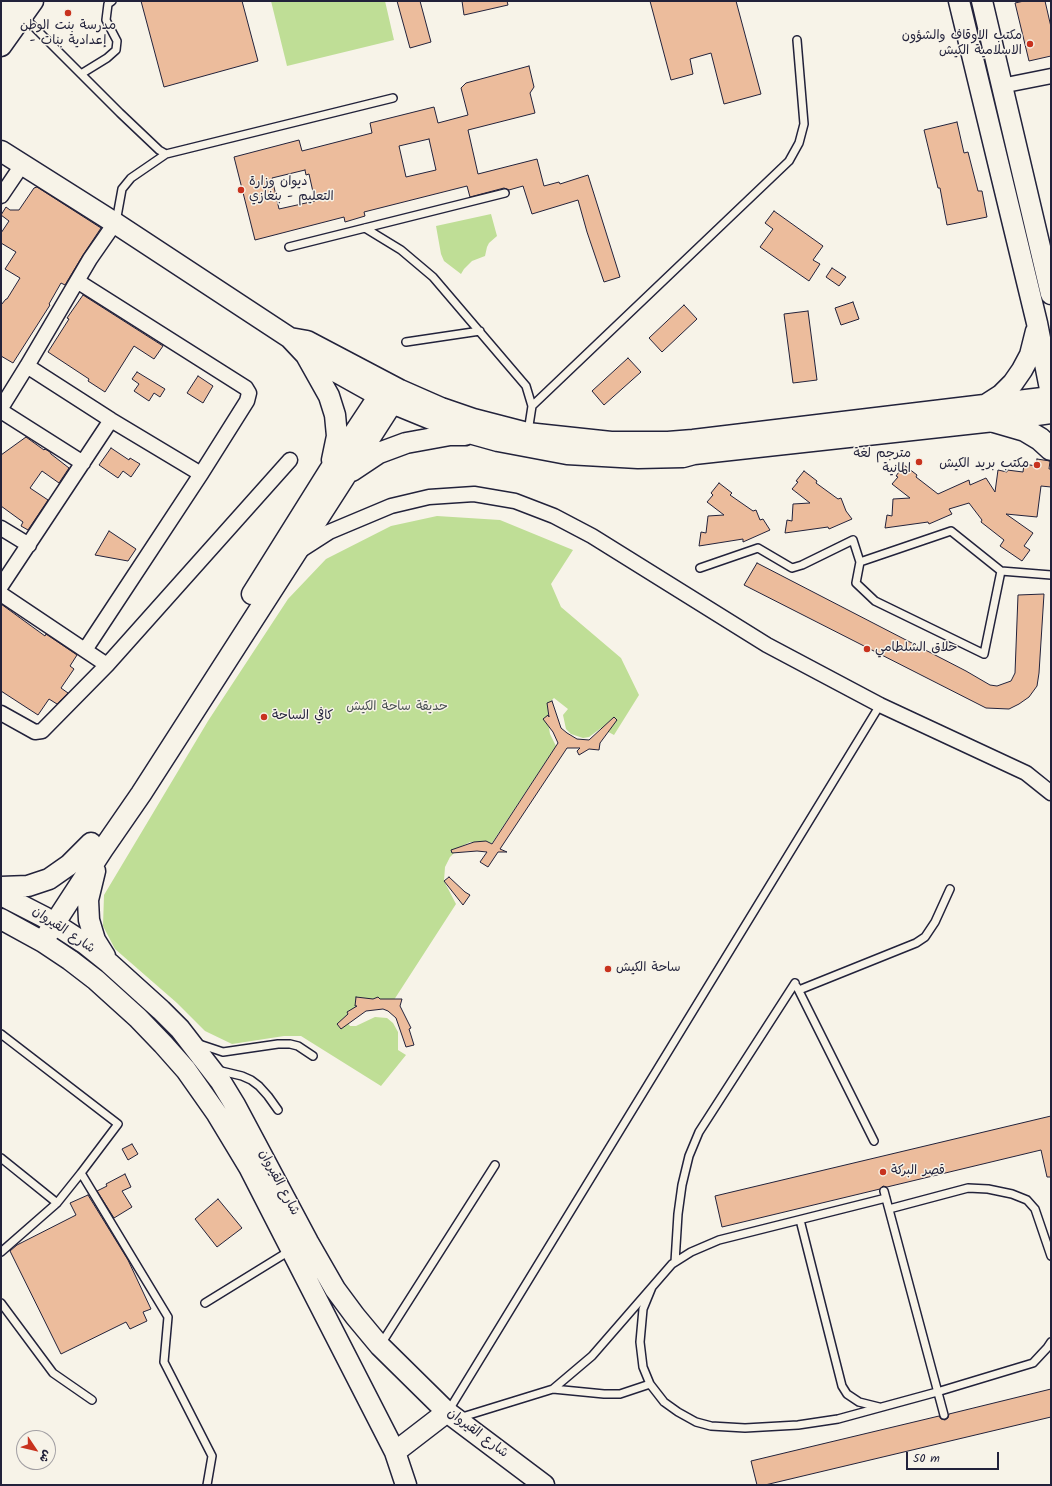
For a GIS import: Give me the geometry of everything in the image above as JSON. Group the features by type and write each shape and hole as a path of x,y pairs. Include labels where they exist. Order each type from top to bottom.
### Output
{"highway":[{"path":"991,412 1040,439 1051,449"}],"main road":[{"path":"306,356 389,393 473,434 529,448 566,454 638,458 683,457 694,454 991,412 1051,396 1037,323 959,1"},
{"path":"982,1 1051,294"},
{"path":"1,18 23,6"},
{"path":"1,46 23,6"},
{"path":"1,152 116,223 290,338 306,356 329,396 335,415 337,436 337,474 294,555 141,794 97,846 49,879 28,886 1,887"},
{"path":"991,412 1001,395 1013,383 1022,370 1030,355 1037,323"},
{"path":"290,338 307,341 317,346 389,393 473,419 527,433 611,442 668,442 991,412 1051,413"},
{"path":"38,939 205,670 337,474 389,393"},
{"path":"337,474 379,453 406,443 450,435 473,434"},
{"path":"97,846 88,900 89,920 95,940 109,963"},
{"name":"شارع القيروان","path":"1,895 49,920 84,943 109,963 161,1010 189,1040 212,1069 235,1104 308,1242 335,1288 355,1316 380,1346 452,1416 544,1485"},
{"name":"شارع القيروان","path":"1,919 38,939 70,960 96,980 148,1028 186,1070 217,1114 249,1167 395,1452 406,1485"},
{"path":"395,1452 452,1416"}],"street":[{"path":"1002,86 1051,76"},
{"path":"1,196 22,164"},
{"path":"1,408 28,366 90,259 116,223"},
{"path":"77,281 246,388 249,393 247,401 201,474 85,650"},
{"path":"28,366 111,420 201,474"},
{"path":"1,411 83,463"},
{"path":"1,586 111,420"},
{"path":"1,713 35,732 42,731 107,665 290,460"},
{"path":"294,555 329,532 391,506 429,497 474,494 515,501 554,516 592,536 767,645 880,705 1026,774 1051,793"},
{"path":"1,528 29,545"},
{"path":"1,594 107,665"}],"lane":[{"path":"81,74 108,58 116,50 117,41 106,20 108,4 112,1"},
{"path":"23,6 81,74 159,150 166,154"},
{"path":"532,406 789,161 799,143 804,124 797,40"},
{"path":"116,223 122,189 131,178 166,154 393,98"},
{"path":"289,247 505,193"},
{"path":"365,228 401,250 438,283 526,386 532,406 527,433"},
{"path":"406,342 480,331"},
{"path":"860,562 951,531 1001,572 1051,575"},
{"path":"700,568 758,548 792,568 802,565 853,540 860,562 856,583 875,601 984,654 1001,572"},
{"path":"452,1416 880,705"},
{"path":"799,990 925,937 935,922 950,889"},
{"path":"675,1262 678,1214 682,1185 689,1156 699,1132 795,983 874,1141"},
{"path":"1,1034 118,1124 82,1173 57,1203 1,1252"},
{"path":"189,1040 223,1052 278,1044 290,1044 298,1046 313,1056"},
{"path":"212,1069 242,1076 251,1080 268,1096 278,1110"},
{"path":"1,1158 57,1203"},
{"path":"380,1346 495,1165"},
{"path":"82,1173 168,1317 164,1362 212,1456 207,1485"},
{"path":"889,1209 968,1188 988,1189 1012,1194 1027,1200 1035,1209 1051,1256"},
{"path":"553,1389 592,1356 675,1262 691,1252 719,1240 800,1220 885,1195 944,1415"},
{"path":"800,1220 842,1386 847,1394 858,1402 879,1408"},
{"path":"206,1302 291,1250"},
{"path":"652,1287 643,1309 640,1342 644,1367 650,1384 664,1402 678,1412 696,1422 712,1426 745,1428 798,1425 838,1419 937,1392 1033,1363 1048,1348 1051,1342"},
{"path":"1,1303 53,1373 92,1400"},
{"path":"452,1416 553,1389 620,1394 650,1384"}],"green space":[{"path":"271,1 385,1 394,40 287,66"},
{"path":"491,214 497,236 489,243 485,256 472,261 461,274 444,261 441,254 436,226"},
{"name":"حديقة ساحة الكيش","path":"437,516 500,520 573,550 551,584 561,607 621,658 639,695 614,735 601,728 589,737 583,738 571,734 566,729 563,715 568,709 554,698 550,702 548,722 550,734 556,746 492,843 470,842 460,847 450,857 445,867 444,881 456,904 392,1003 373,1001 347,1021 350,1026 356,1026 375,1017 387,1018 393,1023 398,1032 398,1050 406,1055 381,1086 301,1036 284,1036 232,1044 205,1031 177,1003 115,949 103,926 104,895 208,721 288,599 326,559 391,526"}],"building":[{"path":"141,1 242,1 258,61 164,87"},
{"path":"397,1 420,1 431,42 410,48"},
{"path":"462,1 507,1 508,5 464,15"},
{"path":"650,1 736,1 761,94 724,104 711,53 690,59 693,74 671,80"},
{"path":"1024,1 1045,1 1051,27 1051,56 1029,61 1015,3"},
{"path":"529,66 534,87 530,93 535,113 468,130 478,174 537,159 544,186 559,182 560,184 588,175 620,277 604,282 578,200 532,214 523,186 509,190 504,188 470,197 467,186 364,212 365,216 345,222 344,217 255,240 234,157 299,140 302,151 372,133 370,123 434,107 438,123 468,115 461,88 466,83","holes":["429,139 436,170 406,177 399,146","305,170 306,175 309,174 315,201 279,209 272,178"]},
{"path":"957,122 964,153 968,152 978,191 982,191 987,217 947,225 940,188 938,188 924,130"},
{"path":"37,187 101,228 65,285 61,283 49,304 50,305 13,363 1,356 1,305 7,299 20,278 5,269 16,252 1,243 1,233 9,221 1,215 6,207 10,210 19,210 34,188"},
{"path":"774,211 823,246 813,260 820,264 809,281 760,247 773,229 765,223"},
{"path":"832,268 846,277 839,286 826,277"},
{"path":"83,295 163,346 154,359 134,346 105,392 88,381 89,379 48,352 69,319 67,318"},
{"path":"853,302 859,319 841,325 835,308"},
{"path":"684,305 697,319 662,352 649,338"},
{"path":"808,311 817,380 793,383 784,314"},
{"path":"628,358 641,372 604,405 592,391"},
{"path":"137,372 165,389 160,397 154,393 149,401 134,391 139,384 132,379"},
{"path":"198,376 213,386 203,403 187,393"},
{"path":"26,437 44,450 45,449 50,452 69,468 59,483 42,471 30,488 48,500 28,530 21,526 23,522 1,506 1,455"},
{"path":"111,448 129,460 130,458 140,464 131,477 123,471 118,478 99,465"},
{"path":"1037,459 1050,461 1049,469 1051,469 1051,487 1041,486 1037,517 1006,514 1033,533 1024,546 1030,550 1022,561 1000,546 1004,540 981,522 982,520 969,503 949,509 952,514 929,524 928,522 885,528 887,515 892,516 893,499 910,498 892,484 898,477 896,476 904,465 917,475 916,477 938,494 969,480 970,485 986,478 995,492 998,470 1007,472 1007,470 1023,472 1024,464 1036,466"},
{"path":"804,471 817,481 816,483 838,499 841,498 846,511 852,519 829,529 828,527 785,533 787,520 792,521 793,504 810,503 792,489"},
{"path":"719,483 732,493 730,495 753,511 756,510 760,520 763,519 770,530 743,542 743,539 699,546 701,532 706,533 708,516 724,515 707,502 713,495 711,493"},
{"path":"109,531 136,549 128,561 95,555"},
{"path":"757,563 966,671 990,685 997,686 1011,681 1015,673 1018,595 1044,594 1037,686 1029,697 1009,709 986,708 744,585"},
{"path":"1,604 45,636 46,634 77,655 70,666 74,669 61,688 68,693 57,704 49,699 38,715 1,691"},
{"path":"552,701 561,728 577,739 589,740 614,717 617,720 600,743 599,750 589,749 579,755 577,751 580,748 567,748 500,849 507,852 498,852 488,867 480,862 487,852 477,851 452,853 451,850 474,842 486,841 492,844 558,743 553,732 543,719 548,715 549,717 547,703"},
{"path":"449,877 470,895 463,905 444,881"},
{"path":"356,997 373,999 378,997 380,999 402,999 400,1006 411,1028 409,1029 414,1045 406,1047 396,1018 388,1011 383,1009 366,1011 341,1029 337,1024 348,1014 347,1012 357,1006 355,1006"},
{"name":"قصر البركة","path":"1051,1116 1051,1177 1047,1177 1041,1150 887,1187 883,1186 880,1189 722,1227 715,1196"},
{"path":"132,1144 138,1154 128,1160 122,1149"},
{"path":"125,1174 131,1187 122,1191 132,1207 114,1218 97,1191 107,1186 106,1184"},
{"path":"88,1195 128,1260 151,1309 143,1312 147,1321 130,1329 126,1322 61,1354 10,1251 17,1245 76,1215 70,1203"},
{"path":"218,1199 242,1228 217,1247 195,1219"},
{"path":"1051,1389 1051,1417 765,1485 757,1485 751,1461 939,1416 941,1419 945,1420 948,1418 949,1414"}],"place":[{"name":"مدرسة بنت الوطن - إعدادية بنات","path":"68,13"},
{"name":"مكتب الاوقاف والشؤون الاسلامية الكيش","path":"1030,44"},
{"name":"ديوان وزارة التعليم - بنغازي","path":"241,190"},
{"name":"مترجم لغة المانية","path":"919,462"},
{"name":"مكتب بريد الكيش","path":"1037,465"},
{"name":"حلاق الشلطامي","path":"867,649"},
{"name":"كافي الساحة","path":"264,717"},
{"name":"ساحة الكيش","path":"608,969"},
{"name":"قصر البركة","path":"883,1172"}]}
